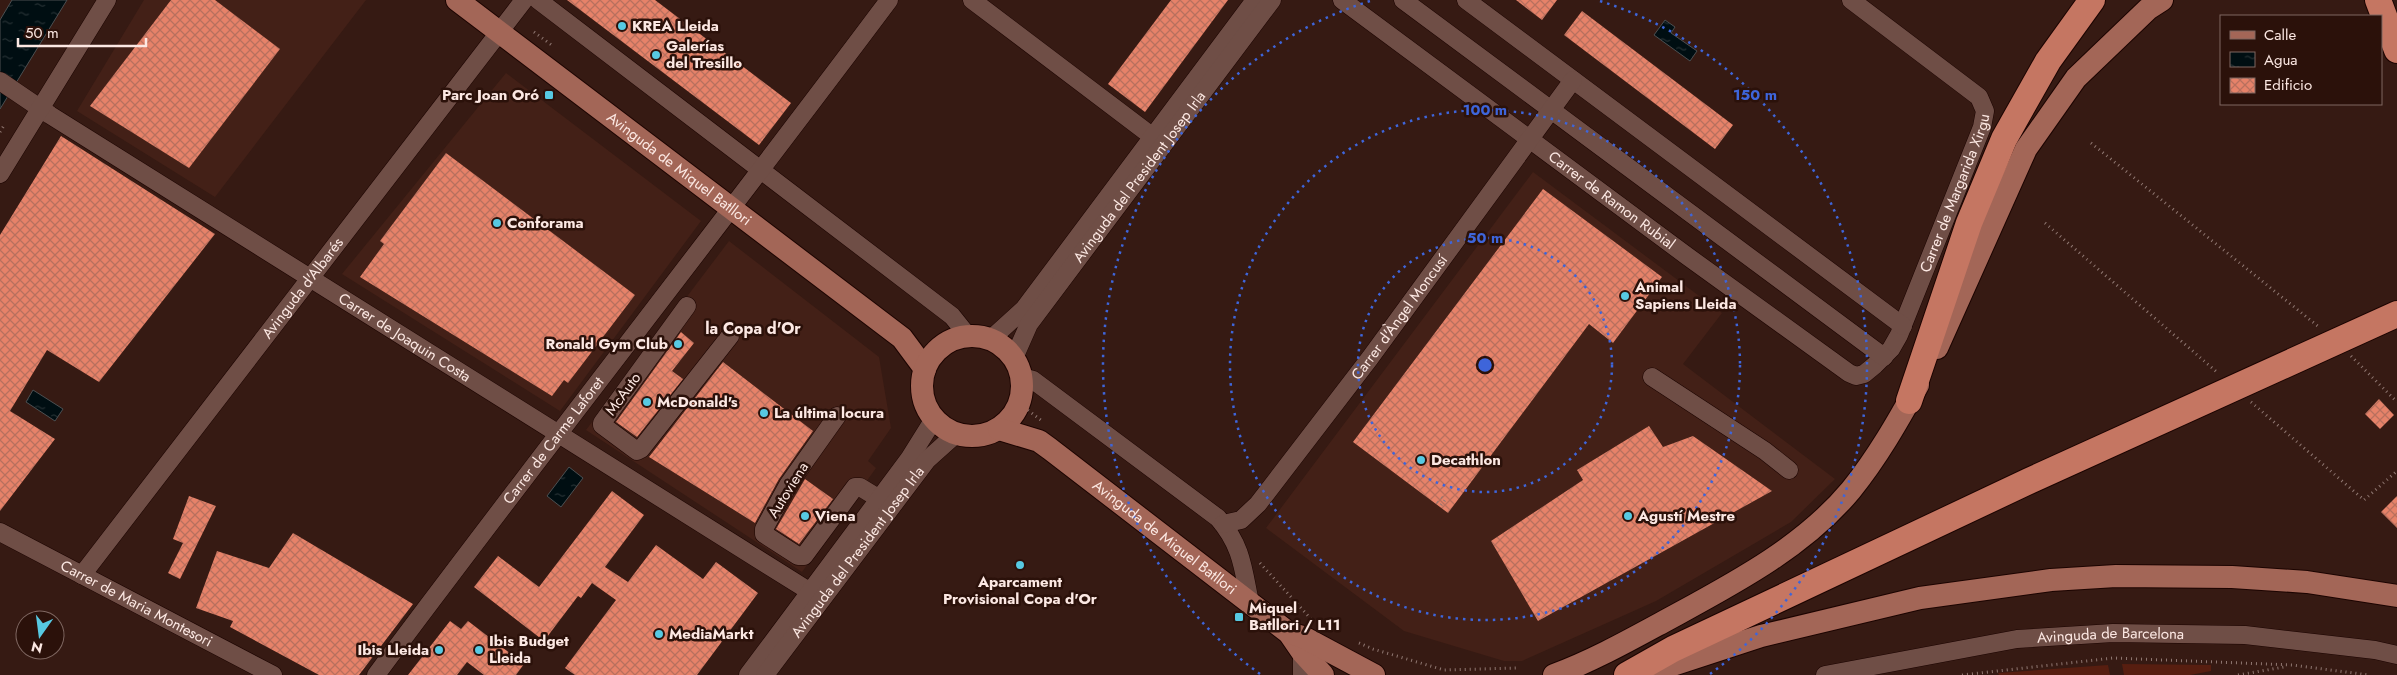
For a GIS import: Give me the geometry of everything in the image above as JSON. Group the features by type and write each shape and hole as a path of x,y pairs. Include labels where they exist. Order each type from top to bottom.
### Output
{"highway":[{"path":"1909,400 1970,223 2004,139 2048,62 2092,0"},
{"path":"2378,0 2397,50"},
{"path":"1628,675 1682,645 2029,481 2397,314"}],"main road":[{"name":"Avinguda de Miquel Batllori","path":"457,0 931,360"},
{"path":"1554,675 1587,662 1731,584 1775,556 1815,526 1850,491 1881,449 1943,335 2026,149 2076,78 2148,9 2162,0"},
{"path":"968,336 991,339 1008,350 1018,368 1023,391 1020,404 1015,414 999,429 978,437 956,434 934,419 926,406 922,391 931,360 954,339 968,336"},
{"name":"Avinguda de Miquel Batllori","path":"1020,404 1038,441"},
{"name":"Avinguda de Miquel Batllori","path":"999,429 1038,441 1250,603 1289,633 1311,669"},
{"path":"1641,675 1761,636 1920,598 2050,580 2116,576 2232,577 2307,582 2397,596"},
{"name":"Avinguda de Miquel Batllori","path":"1289,633 1303,637 1374,675"}],"street":[{"path":"0,174 107,0"},
{"name":"Avinguda d'Albarés","path":"82,575 524,0"},
{"path":"538,0 952,316 968,336"},
{"name":"Carrer de Carme Laforet","path":"376,675 557,433 732,209 890,0"},
{"path":"972,0 1153,137"},
{"name":"Avinguda del President Josep Irla","path":"991,339 1024,309 1255,0"},
{"name":"Avinguda del President Josep Irla","path":"1018,368 1029,324 1272,0"},
{"name":"Carrer de Ramon Rubial","path":"1342,0 1849,374 1856,376 1864,374 1884,357 1903,326"},
{"path":"1403,0 1884,357"},
{"path":"1466,0 1903,326"},
{"name":"Carrer de Margarida Xirgu","path":"1851,0 1979,97 1985,111 1982,127 1903,326"},
{"name":"Carrer d'Àngel Moncusí","path":"1223,524 1241,520 1258,504 1334,406 1531,140 1573,80"},
{"name":"Carrer de Joaquin Costa","path":"6,85 809,591"},
{"name":"McAuto","path":"687,306 603,421 602,425 637,451 641,449 730,336"},
{"path":"1018,368 1223,524 1239,550 1250,603"},
{"path":"1652,377 1764,451 1789,470"},
{"name":"Autoviena","path":"837,416 788,485 763,532 798,556 804,556 856,488 860,487 878,498"},
{"name":"Avinguda del President Josep Irla","path":"748,675 878,498 909,459 934,419"},
{"name":"Avinguda del President Josep Irla","path":"765,675 927,460 956,434"},
{"name":"Carrer d'Àngel Moncusí","path":"1239,550 1244,531 1254,516 1258,504"},
{"name":"Carrer de Maria Montesori","path":"0,532 274,675"},
{"name":"Avinguda de Barcelona","path":"1825,675 2017,639 2112,634 2245,635 2375,650 2397,655"}],"path":[{"path":"0,132 5,124"},
{"path":"2091,143 2336,342 2397,402"},
{"path":"2045,223 2364,500 2397,471"},
{"path":"1435,504 1441,505 1445,500 1440,497"},
{"path":"1962,675 2114,658 2292,666 2369,675"},
{"path":"2238,675 2292,666"}],"shaded area":[{"path":"144,0 366,0 215,197 77,111"},
{"path":"506,73 701,221 560,411 342,274"},
{"path":"1533,172 1722,313 1683,364 1835,479 1791,522 1656,601 1522,661 1504,661 1404,631 1266,528"},
{"path":"729,241 879,357 891,428 868,461 876,468 802,572 586,430"},
{"path":"2122,664 2211,665 2211,671 2190,675 2124,675"},
{"path":"2108,665 2110,675 1999,675 1998,673"}],"water":[{"path":"12,0 67,0 0,109 0,20"},
{"path":"1665,20 1675,27 1671,33 1697,51 1690,61 1654,35"},
{"path":"33,390 63,409 55,421 26,402"},
{"path":"569,467 583,478 561,507 547,496"}],"building":[{"path":"171,0 215,0 280,49 189,168 90,106"},
{"path":"567,0 655,0 791,103 759,145"},
{"path":"1171,0 1228,0 1145,112 1108,84"},
{"path":"1516,0 1557,0 1542,20"},
{"path":"1582,11 1733,125 1715,149 1564,35"},
{"path":"61,136 215,234 99,382 47,350 10,411 55,439 0,511 0,235"},
{"path":"446,153 635,295 568,383 564,380 552,396 360,277 384,244 380,241"},
{"path":"1543,189 1662,277 1613,343 1589,324 1448,513 1353,442"},
{"name":"McDonald's","path":"681,332 694,343 672,371 683,379 637,437 616,422"},
{"path":"723,362 813,431 779,479 755,523 649,457"},
{"path":"2379,399 2394,415 2380,429 2365,414"},
{"name":"Agustí Mestre","path":"1649,426 1663,447 1693,436 1772,491 1538,621 1491,541 1583,480 1577,470"},
{"name":"Viena","path":"805,479 833,499 799,544 776,529"},
{"name":"MediaMarkt","path":"612,491 644,515 605,567 628,582 656,545 703,579 716,562 758,593 697,675 575,675 565,668 616,600 592,583 581,598 578,596 544,641 474,587 498,556 539,587"},
{"path":"189,496 216,506 180,579 168,573 183,543 173,539"},
{"path":"2397,496 2397,528 2381,512"},
{"path":"293,533 413,604 359,675 319,675 230,627 233,621 196,608 217,551 269,568"},
{"name":"Ibis Budget Lleida","path":"450,621 461,629 468,621 524,664 516,675 484,675 467,662 457,675 408,675"}],"place":[{"name":"KREA Lleida","path":"622,26"},
{"name":"Galerías del Tresillo","path":"656,55"},
{"name":"Parc Joan Oró","path":"549,95"},
{"name":"Conforama","path":"497,223"},
{"name":"Animal Sapiens Lleida","path":"1625,296"},
{"name":"Ronald Gym Club","path":"678,344"},
{"name":"McDonald's","path":"647,402"},
{"name":"La última locura","path":"764,413"},
{"name":"Decathlon","path":"1421,460"},
{"name":"Viena","path":"805,516"},
{"name":"Agustí Mestre","path":"1628,516"},
{"name":"Aparcament Provisional Copa d'Or","path":"1020,565"},
{"name":"Miquel Batllori / L11","path":"1239,617"},
{"name":"MediaMarkt","path":"659,634"},
{"name":"Ibis Lleida","path":"439,650"},
{"name":"Ibis Budget Lleida","path":"479,650"}],"district":[{"name":"la Copa d'Or","path":"753,328"}]}
